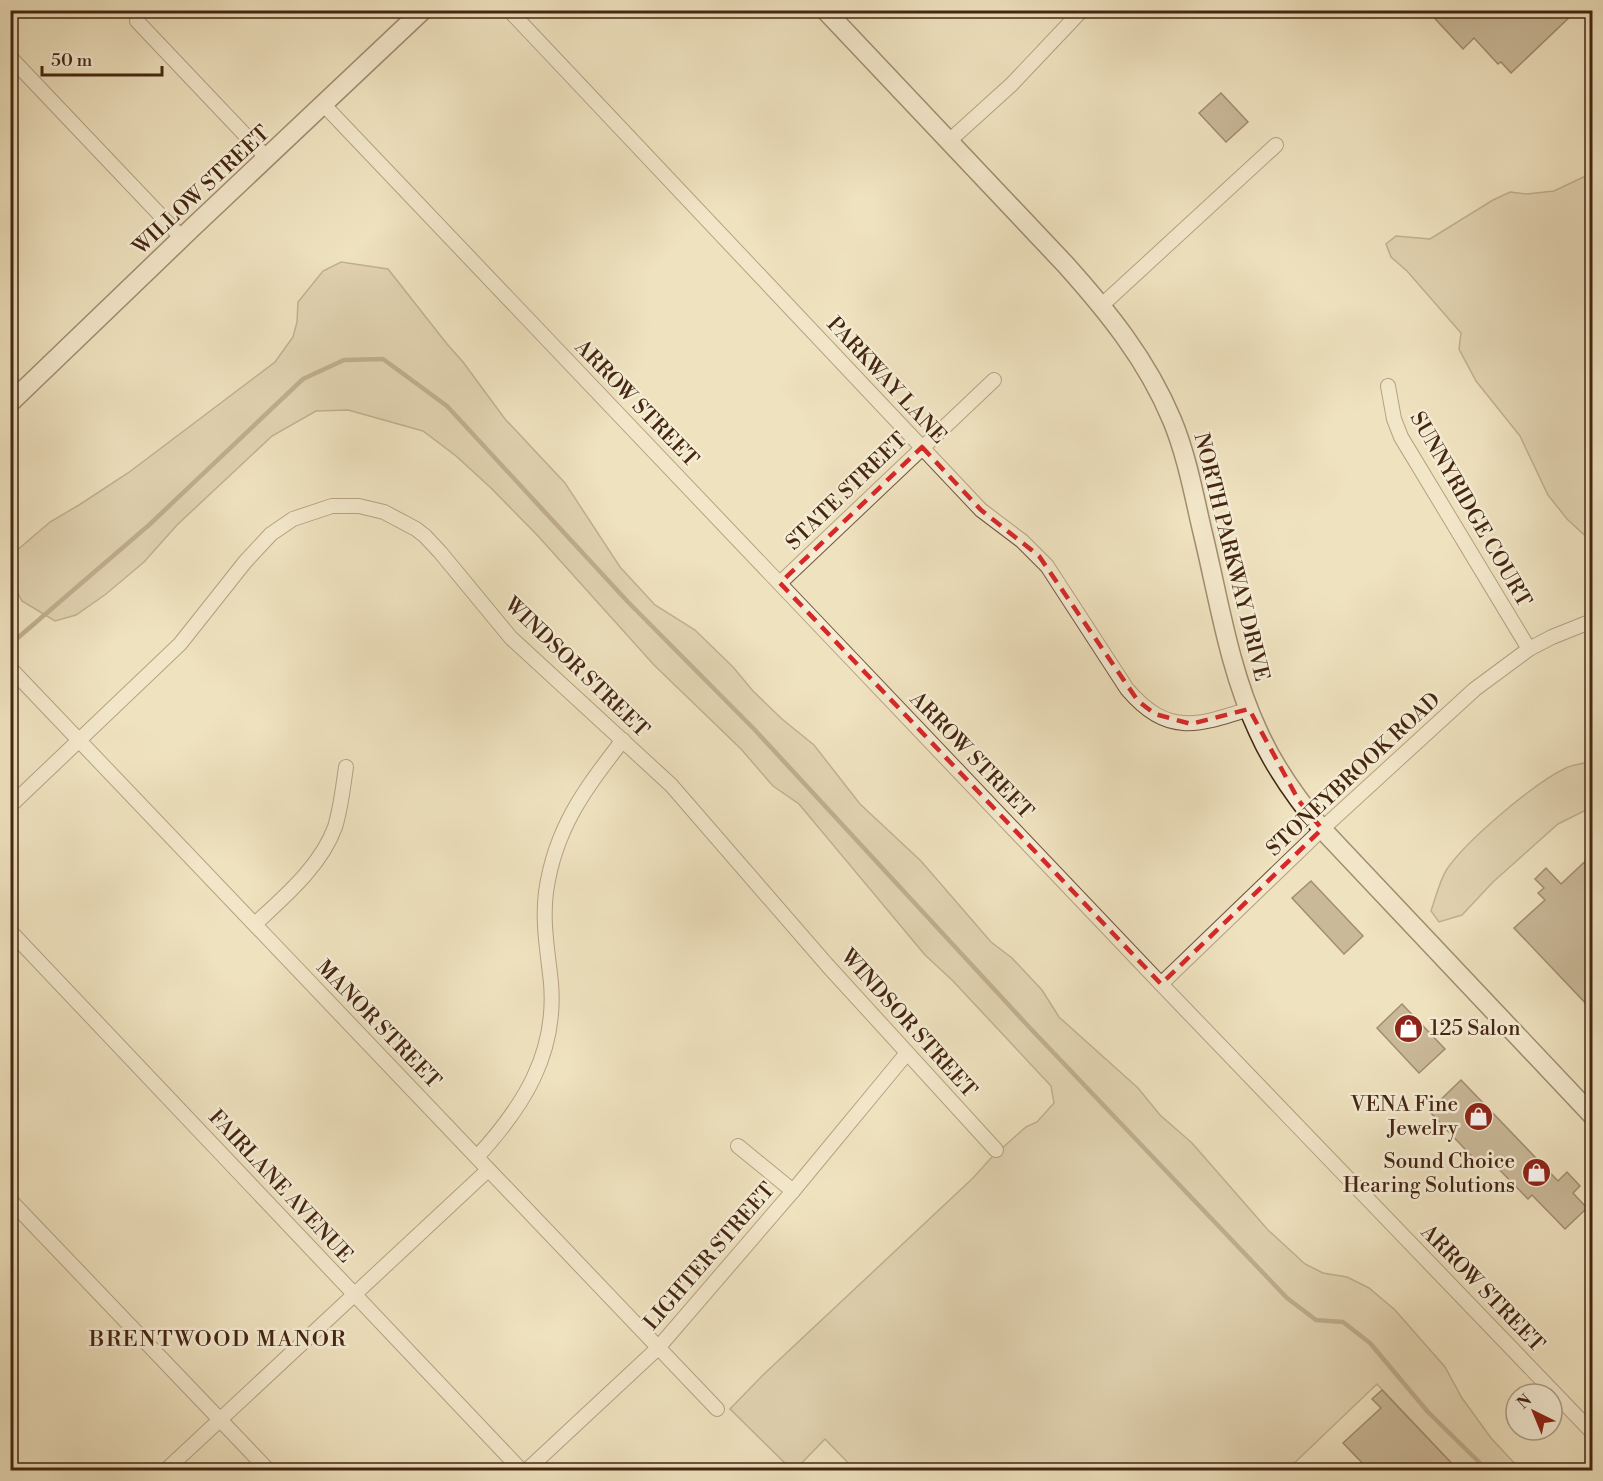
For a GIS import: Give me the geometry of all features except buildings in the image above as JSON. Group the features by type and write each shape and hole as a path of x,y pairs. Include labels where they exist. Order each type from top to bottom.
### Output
{"main road":[{"name":"WILLOW STREET","path":"10,403 423,10"},
{"name":"NORTH PARKWAY DRIVE","path":"825,10 1102,305 1133,348 1160,394 1173,422 1189,473 1234,664 1258,731 1282,775 1322,830 1593,1115"}],"street":[{"name":"PARKWAY LANE","path":"509,10 981,510 1039,556 1127,689 1138,701 1163,717 1191,724 1249,709"},
{"path":"948,142 1012,84 1082,10"},
{"path":"137,21 267,158"},
{"path":"10,57 182,238"},
{"name":"ARROW STREET","path":"324,105 1161,984 1593,1432"},
{"path":"1102,305 1276,145"},
{"name":"STATE STREET","path":"780,583 994,380"},
{"name":"SUNNYRIDGE COURT","path":"1388,386 1394,419 1401,437 1529,649"},
{"name":"WINDSOR STREET","path":"10,806 180,644 225,591 245,562 271,534 292,519 345,505 384,512 425,536 511,638 671,785 820,957 996,1150"},
{"name":"STONEYBROOK ROAD","path":"1161,984 1322,830 1475,689 1529,649 1593,621"},
{"name":"MANOR STREET","path":"10,668 717,1409"},
{"path":"477,1157 520,1105 542,1062 549,1032 551,1001 545,920 549,878 564,828 575,805 622,740"},
{"path":"255,924 306,873 331,836 340,805 346,767"},
{"name":"FAIRLANE AVENUE","path":"10,931 521,1470"},
{"name":"LIGHTER STREET","path":"527,1470 658,1348 793,1191 907,1053"},
{"path":"738,1146 793,1191"},
{"path":"166,1470 488,1170"},
{"path":"10,1200 268,1470"}],"highlighted area":[{"path":"922,447 981,510 1039,556 1138,701 1155,714 1191,724 1249,709 1299,801 1322,829 1161,984 780,583"}],"shaded area":[{"path":"1592,173 1592,542 1567,519 1548,495 1520,436 1476,381 1459,349 1461,333 1407,271 1391,257 1386,244 1396,236 1430,239 1510,192 1527,194 1554,191"},
{"path":"341,262 388,269 463,362 505,419 565,483 620,567 655,605 695,630 733,667 753,691 814,745 860,804 921,861 991,942 1012,958 1042,990 1059,1017 1138,1088 1160,1115 1192,1143 1268,1230 1305,1264 1323,1273 1347,1277 1369,1288 1395,1310 1445,1367 1462,1398 1491,1438 1516,1465 1527,1470 1458,1470 1377,1384 1287,1470 855,1470 825,1439 795,1470 792,1470 730,1409 763,1375 973,1178 991,1158 1026,1127 1037,1122 1054,1103 1051,1086 953,981 925,955 799,804 773,786 741,749 654,665 538,536 491,488 456,456 423,431 348,410 316,411 272,436 177,525 144,562 106,594 76,615 55,621 22,601 11,580 10,565 15,552 50,522 128,473 275,362 293,337 297,322 298,302 323,271"},
{"path":"1592,761 1592,807 1558,824 1493,882 1462,915 1439,922 1431,911 1440,884 1447,869 1470,843 1502,813 1553,775 1566,768"}],"waterway":[{"path":"10,21 23,10"},
{"path":"13,642 149,525 303,379 344,360 383,359 447,406 628,602 754,729 1030,1028 1287,1298 1316,1320 1343,1322 1370,1343 1428,1412 1487,1470"}],"place":[{"name":"125 Salon","path":"1409,1028"},
{"name":"VENA Fine Jewelry","path":"1479,1116"},
{"name":"Sound Choice Hearing Solutions","path":"1536,1173"}],"district":[{"name":"BRENTWOOD MANOR","path":"218,1338"}]}
